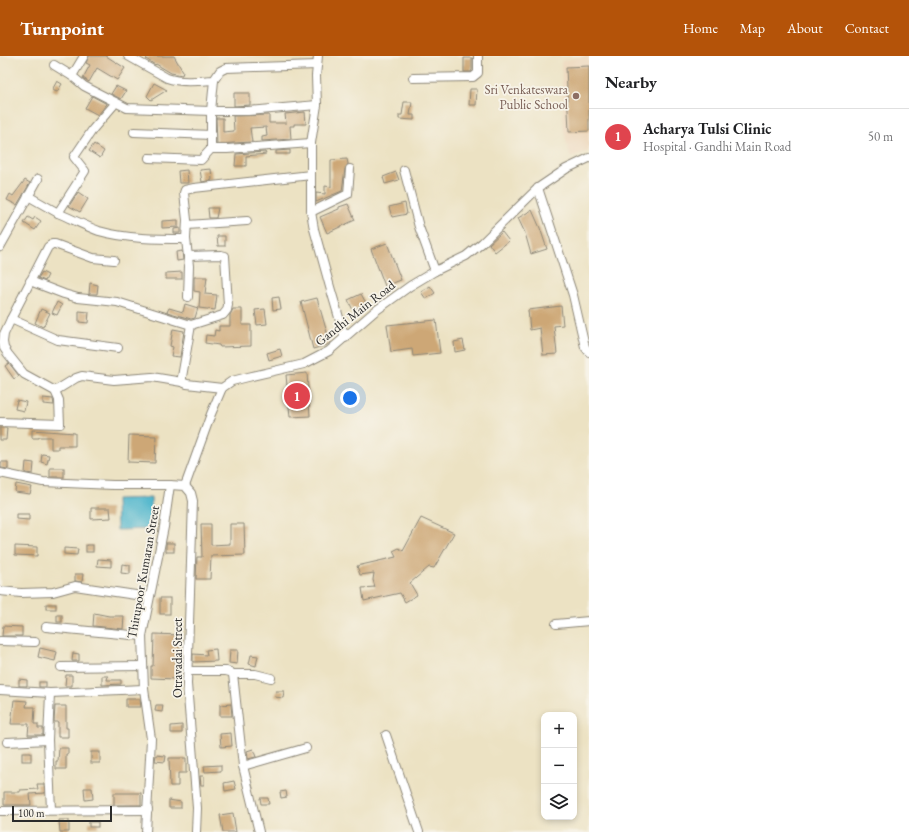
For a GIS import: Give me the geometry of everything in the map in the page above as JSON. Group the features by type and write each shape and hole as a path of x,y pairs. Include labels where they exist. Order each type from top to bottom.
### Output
{"street":[{"path":"72,76 84,56"},
{"path":"128,56 138,59 167,78 173,80 214,80"},
{"path":"318,56 316,76 317,105 311,143 311,212 314,229 345,338"},
{"path":"413,78 473,77 478,73 478,56"},
{"path":"54,65 72,76 84,86 127,108 248,111 317,105"},
{"path":"149,158 201,160 211,149 211,111 214,80 220,71 226,68 317,65"},
{"path":"58,213 85,171 74,157 93,129 115,102"},
{"path":"134,132 212,134"},
{"path":"211,149 311,143"},
{"name":"Gandhi Main Road","path":"222,388 232,381 304,364 329,351 374,312 410,286 435,271 466,256 482,243 538,188 566,169 589,158"},
{"path":"311,212 348,194 350,169"},
{"path":"404,170 419,227 435,271"},
{"path":"188,297 185,190 188,188 311,175"},
{"path":"0,247 38,179"},
{"path":"538,188 573,295 584,347 589,352"},
{"path":"28,196 85,226 114,234 143,239 186,239"},
{"path":"187,225 246,221"},
{"path":"0,422 60,424 59,400 55,391 24,374 4,348 3,342 4,334 10,319 48,247 52,244 93,258 114,260"},
{"path":"30,281 78,298 117,302 191,325 223,315 227,310 228,305 225,256 188,256"},
{"path":"10,319 58,340 118,348"},
{"path":"182,382 191,325"},
{"path":"0,473 43,482 112,485 170,484 185,486 222,388 187,384 152,377 114,380 82,376 55,391"},
{"name":"Thirupoor Kumaran Street","path":"146,832 151,739 144,689 142,636 164,527 170,484"},
{"name":"Otravadai Street","path":"185,486 192,493 193,500 187,684 197,808 196,832"},
{"path":"0,591 21,593 53,592 74,586 149,597"},
{"path":"556,624 589,621"},
{"path":"46,627 142,636"},
{"path":"0,641 35,642"},
{"path":"61,667 142,666"},
{"path":"188,671 226,671 233,674 255,674 271,678"},
{"path":"233,674 243,766 259,832"},
{"path":"0,690 50,693 144,689"},
{"path":"50,693 48,740 51,810"},
{"path":"386,735 419,832"},
{"path":"8,742 48,740"},
{"path":"243,766 306,748"},
{"path":"0,811 148,810"}],"shaded area":[{"name":"Sri Venkateswara Public School","path":"589,56 589,151 570,157 564,132 561,61"}],"water":[{"path":"151,498 152,529 117,530 116,499"}],"building":[{"path":"89,56 106,56 125,68 117,80 97,68 89,82 83,78 90,65 86,63"},
{"path":"149,56 174,56 183,72 182,75 171,73 156,64 155,65 146,59"},
{"path":"464,58 472,58 471,72 464,72"},
{"path":"589,66 589,131 569,132 566,67"},
{"path":"57,81 62,84 57,92 52,90"},
{"path":"154,83 167,90 151,100 147,96"},
{"path":"116,86 126,91 121,99 111,94"},
{"path":"470,89 477,89 476,105 469,105"},
{"path":"234,93 250,93 250,105 234,106"},
{"path":"92,96 107,104 98,115 85,108"},
{"path":"404,102 412,102 410,115 414,115 414,120 399,119 399,115 402,115"},
{"path":"305,112 306,124 294,124 294,126 290,126 291,139 262,141 262,137 267,136 266,127 250,128 252,142 217,144 216,118 223,118 223,132 234,131 233,116 269,115 269,123 286,123 285,114"},
{"path":"94,144 104,151 100,158 89,151"},
{"path":"290,150 290,154 276,154 276,151"},
{"path":"265,152 266,154 246,156 246,166 235,166 236,154"},
{"path":"347,159 348,164 345,169 342,191 316,202 316,193 325,194 325,186 331,187 331,160"},
{"path":"211,169 212,180 202,182 200,170"},
{"path":"187,170 188,183 179,183 178,171"},
{"path":"396,172 399,180 385,184 383,177"},
{"path":"25,180 30,183 17,205 7,200 10,194 13,196"},
{"path":"78,192 88,199 80,212 69,206"},
{"path":"405,203 407,214 392,217 389,207"},
{"path":"348,204 355,220 327,233 320,217"},
{"path":"208,208 218,208 216,218 209,218"},
{"path":"532,210 547,249 531,254 525,233 518,218"},
{"path":"28,217 33,220 35,217 41,221 35,230 24,223"},
{"path":"178,220 178,227 162,228 162,221"},
{"path":"180,228 180,233 174,233 174,229"},
{"path":"502,232 509,241 495,252 489,244"},
{"path":"217,236 225,236 225,246 218,246"},
{"path":"387,243 401,280 385,286 371,249"},
{"path":"182,251 183,260 177,261 176,252"},
{"path":"42,272 48,275 45,281 38,278"},
{"path":"182,272 182,279 166,279 166,273"},
{"path":"194,277 207,277 205,294 217,295 215,310 199,308 200,292 194,291"},
{"path":"90,283 98,285 97,294 89,294"},
{"path":"430,286 435,293 426,299 421,292"},
{"path":"361,294 366,303 353,310 348,300"},
{"path":"279,297 281,309 273,310 272,298"},
{"path":"317,298 330,343 313,349 301,302"},
{"path":"57,302 62,305 57,315 52,313"},
{"path":"185,304 198,308 195,318 191,319 167,312 169,308 183,312"},
{"path":"561,306 563,325 554,326 557,354 543,355 540,328 530,330 528,310"},
{"path":"41,309 50,313 43,327 35,323"},
{"path":"233,309 242,309 242,325 251,325 251,346 220,347 219,345 205,343 206,335 214,336 215,330 219,331 219,326 230,326 230,315"},
{"path":"265,309 267,324 257,325 255,310"},
{"path":"79,311 89,312 88,323 79,322"},
{"path":"436,320 440,353 413,356 412,349 391,352 387,325"},
{"path":"173,329 184,331 180,357 171,356 173,347 170,346"},
{"path":"463,340 465,350 455,352 454,342"},
{"path":"280,349 282,356 269,360 267,353"},
{"path":"9,363 19,376 14,379 5,366"},
{"path":"307,373 310,416 290,417 286,375"},
{"path":"43,398 53,399 54,405 43,404"},
{"path":"17,400 26,402 24,411 15,409"},
{"path":"0,428 7,428 6,440 0,440"},
{"path":"32,430 75,433 75,446 58,446 58,449 51,449 51,437 32,438"},
{"path":"129,435 156,436 155,463 128,462"},
{"path":"42,454 49,455 47,464 41,462"},
{"path":"1,462 8,462 8,469 1,468"},
{"path":"26,462 34,463 33,474 25,473"},
{"path":"50,468 64,468 64,477 50,477"},
{"path":"16,484 32,487 30,494 15,492"},
{"path":"91,508 110,508 111,518 91,519"},
{"path":"16,514 29,514 29,520 16,519"},
{"path":"421,518 454,533 434,568 429,567 410,583 417,595 405,602 400,593 364,601 362,588 375,587 373,580 374,573 360,575 357,566 396,557 393,551 399,548 403,551"},
{"path":"201,524 211,524 211,545 230,544 230,524 244,524 245,555 211,556 210,579 196,579 197,557 202,557"},
{"path":"166,543 174,543 174,552 166,552"},
{"path":"86,545 93,545 93,552 86,552"},
{"path":"15,546 37,547 37,556 15,555"},
{"path":"64,548 78,549 77,555 64,554"},
{"path":"98,559 111,560 111,567 97,566"},
{"path":"122,564 130,565 130,574 121,573"},
{"path":"75,574 83,574 82,582 75,581"},
{"path":"160,598 170,598 170,614 160,614"},
{"path":"46,604 56,604 56,609 46,609"},
{"path":"94,613 109,616 124,616 123,629 93,626"},
{"path":"57,615 62,615 62,622 57,622"},
{"path":"3,626 22,627 22,636 2,636"},
{"path":"154,634 180,635 179,658 176,658 176,679 151,678"},
{"path":"40,648 57,652 55,661 38,657"},
{"path":"216,649 217,661 193,662 193,654 207,655 206,650"},
{"path":"230,650 238,650 237,664 229,663"},
{"path":"73,653 79,654 79,661 72,661"},
{"path":"251,655 258,656 256,666 249,664"},
{"path":"66,675 72,675 72,686 65,686"},
{"path":"102,676 108,676 107,680 121,680 121,684 102,685"},
{"path":"19,679 27,680 27,686 19,686"},
{"path":"39,682 46,682 46,687 39,687"},
{"path":"276,691 284,691 283,698 275,697"},
{"path":"126,699 140,699 141,707 126,707"},
{"path":"14,700 27,701 26,707 35,707 34,724 38,724 38,728 43,728 43,735 28,735 29,724 11,724"},
{"path":"231,704 232,716 220,716 220,705"},
{"path":"156,705 163,705 162,712 155,711"},
{"path":"55,706 66,706 66,728 68,728 68,737 58,737 58,722 54,722"},
{"path":"182,725 182,733 171,733 171,726"},
{"path":"231,733 232,746 221,747 220,734"},
{"path":"59,748 68,748 68,754 66,754 66,769 56,769"},
{"path":"253,749 256,757 248,759 247,751"},
{"path":"91,752 100,752 100,763 91,763"},
{"path":"22,753 31,753 31,761 22,761"},
{"path":"156,755 166,756 165,762 155,761"},
{"path":"169,758 186,758 186,773 178,773 178,786 170,786"},
{"path":"221,765 221,771 205,772 204,766"},
{"path":"200,776 204,776 204,785 201,785"},
{"path":"234,781 236,789 225,791 224,783"},
{"path":"37,784 44,784 45,793 30,794 31,805 4,805 4,792 20,792 20,790 38,789"},
{"path":"84,788 92,788 93,799 85,800"},
{"path":"286,791 287,797 281,798 280,792"},
{"path":"114,793 141,793 141,805 114,805"},
{"path":"260,798 268,798 269,804 261,804"},
{"path":"169,800 181,802 181,808 169,808"},
{"path":"233,813 236,832 223,832 220,815"},
{"path":"59,820 69,820 69,832 60,832"},
{"path":"89,822 98,822 98,827 89,827"}],"place":[{"name":"Sri Venkateswara Public School","path":"576,96"},
{"name":"Acharya Tulsi Clinic","path":"297,396"}]}
